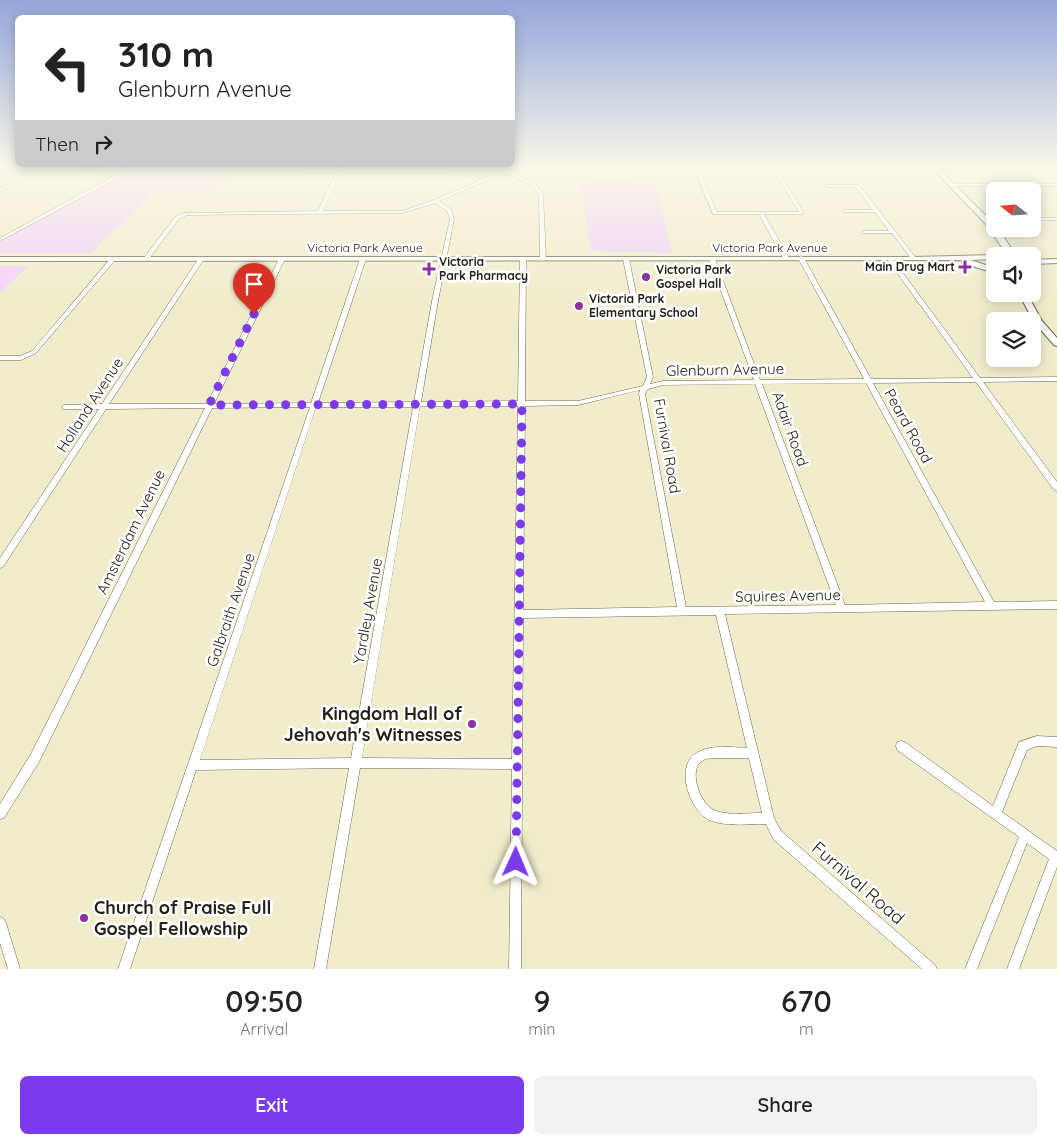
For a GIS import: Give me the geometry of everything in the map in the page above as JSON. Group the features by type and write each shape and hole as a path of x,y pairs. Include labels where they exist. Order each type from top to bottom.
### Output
{"main road":[{"name":"Victoria Park Avenue","path":"0,259 940,259 986,257"},
{"path":"1041,258 1057,260"},
{"name":"Victoria Park Avenue","path":"940,259 986,261"},
{"path":"1041,261 1057,260"},
{"path":"963,261 986,268"},
{"path":"1027,302 1038,322 1057,343"}],"street":[{"path":"0,240 49,213"},
{"path":"146,259 178,218 186,214 291,213"},
{"name":"Yardley Avenue","path":"320,969 451,213"},
{"path":"542,213 543,259"},
{"path":"761,213 786,258"},
{"path":"878,213 914,259"},
{"path":"1041,219 1057,219"},
{"path":"864,232 893,232"},
{"name":"Peard Road","path":"801,258 992,606"},
{"path":"0,358 24,357 38,349 113,259"},
{"name":"Holland Avenue","path":"0,565 201,259"},
{"name":"Amsterdam Avenue","path":"0,814 35,758 282,259"},
{"name":"Galbraith Avenue","path":"124,969 363,259"},
{"path":"515,969 523,259"},
{"name":"Furnival Road","path":"626,259 650,377 642,394 682,611"},
{"name":"Adair Road","path":"712,259 842,608"},
{"path":"890,259 1057,488"},
{"name":"Glenburn Avenue","path":"65,407 583,403 663,383 1057,379"},
{"name":"Squires Avenue","path":"519,614 1057,605"},
{"name":"Furnival Road","path":"720,611 769,818 777,835 931,969"},
{"path":"996,813 1023,746 1037,741 1057,742"},
{"path":"901,746 1056,858 1013,969"},
{"path":"753,752 707,754 697,758 691,768 692,786 696,801 704,812 714,816 769,818"},
{"path":"193,765 517,764"},
{"path":"971,969 1025,835"},
{"path":"0,923 14,969"}],"shaded area":[{"path":"52,213 133,213 121,227 116,227 92,253 0,253 0,243"},
{"path":"585,213 663,213 672,253 591,251"},
{"path":"0,266 28,266 0,293"}],"place":[{"name":"Main Drug Mart","path":"965,267"},
{"name":"Victoria Park Pharmacy","path":"429,269"},
{"name":"Victoria Park Gospel Hall","path":"646,277"},
{"name":"Victoria Park Elementary School","path":"579,306"},
{"name":"Kingdom Hall of Jehovah's Witnesses","path":"472,724"},
{"name":"Church of Praise Full Gospel Fellowship","path":"84,918"}],"route":[{"path":"254,314 209,405 522,404 516,862"}]}
